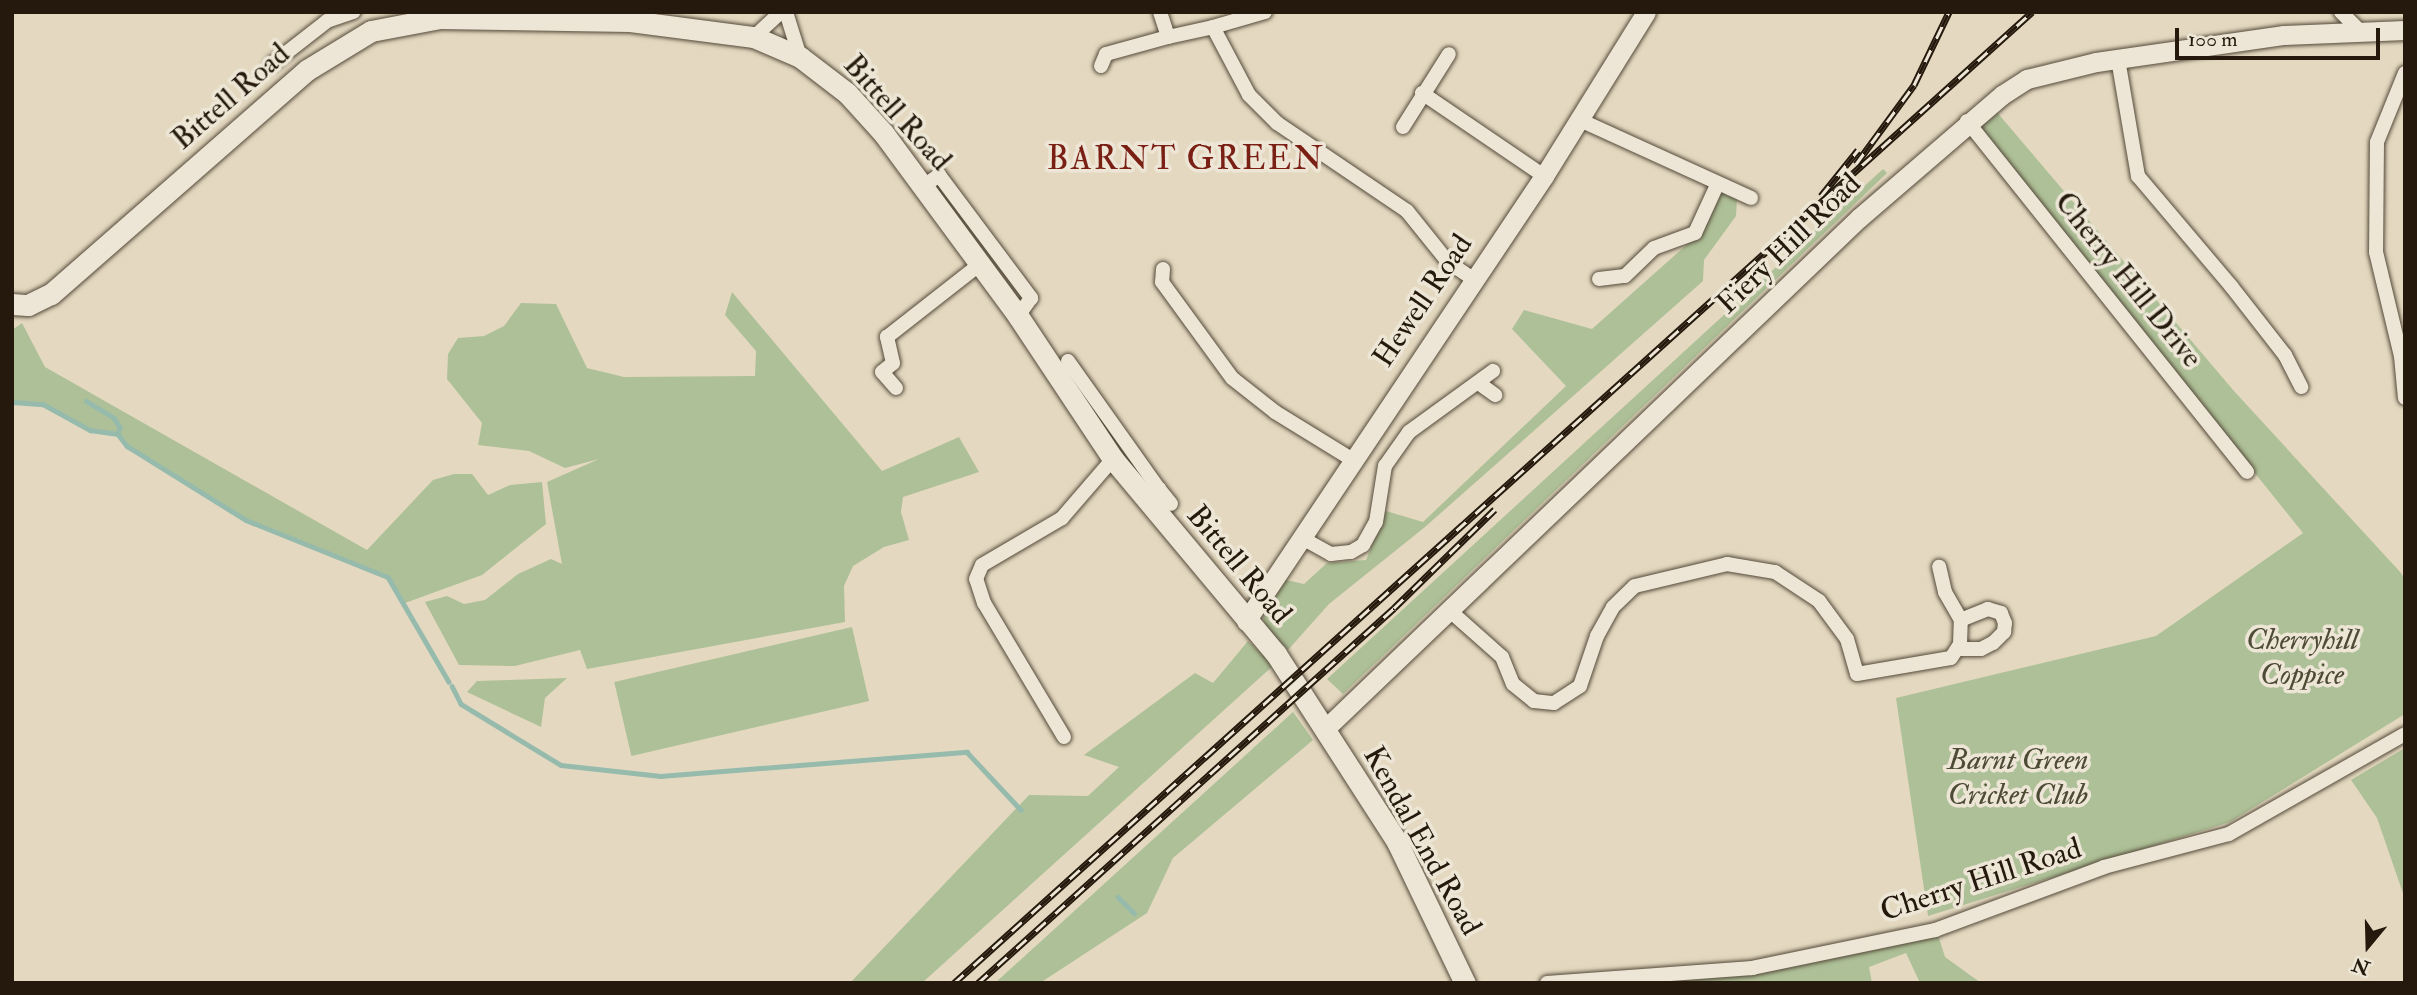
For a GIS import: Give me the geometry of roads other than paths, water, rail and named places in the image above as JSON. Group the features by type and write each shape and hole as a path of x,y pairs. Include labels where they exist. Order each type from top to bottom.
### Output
{"main road":[{"name":"Bittell Road","path":"15,310 51,294 307,70 343,45 372,31 438,15 630,21 754,37 800,57 847,93 924,186 1018,316 1083,398 1113,459 1152,494 1246,621 1276,654 1326,728"},
{"name":"Kendal End Road","path":"1326,728 1397,842 1465,983"}],"street":[{"path":"272,64 327,21 353,12"},
{"path":"754,37 784,12 800,57"},
{"path":"1160,12 1168,37"},
{"path":"1101,66 1105,54 1265,12"},
{"path":"2341,12 2359,30"},
{"name":"Hewell Road","path":"1246,621 1544,176 1644,13"},
{"path":"1213,27 1249,95 1277,123 1407,212 1448,262 1473,279"},
{"name":"Fiery Hill Road","path":"1326,728 1851,225 1967,121 2027,79 2118,59 2359,30 2405,30"},
{"path":"1403,127 1449,54"},
{"path":"2118,59 2138,176 2285,355 2301,387"},
{"path":"2405,73 2380,125 2376,194 2376,252 2401,356 2405,398"},
{"path":"1422,93 1544,176"},
{"path":"1580,120 1717,185 1751,198"},
{"name":"Cherry Hill Drive","path":"1967,121 2247,472"},
{"path":"924,186 939,174 1031,298 1018,316"},
{"path":"1599,279 1625,276 1654,248 1695,233 1717,185"},
{"path":"896,388 882,372 892,363 887,337 980,264"},
{"path":"1163,269 1162,282 1233,378 1275,412 1353,460"},
{"path":"1069,361 1083,398 1152,494 1171,504"},
{"path":"1302,538 1331,554 1351,552 1363,545 1376,522 1385,466 1409,432 1421,420 1480,384 1493,371"},
{"path":"1480,384 1495,395"},
{"path":"1064,737 984,603 976,579 982,565 1062,518 1113,459"},
{"path":"1449,610 1502,657 1513,684 1534,701 1554,703 1580,686 1597,636 1613,607 1635,586 1698,567 1752,566 1792,580 1819,601 1842,629 1857,674 1936,662 1959,649 1981,649 1993,643 2004,632 2005,622 2001,613 1988,609 1976,610 1961,620"},
{"path":"1939,568 1945,592 1961,620 1959,649"},
{"name":"Cherry Hill Road","path":"1547,983 1752,968 1935,930 2104,867 2229,834 2405,734"}],"waterway":[{"path":"86,401 114,418 120,427 118,434"},
{"path":"12,402 43,404 90,430 118,434 127,446 246,520 388,577 449,682"},
{"path":"452,686 461,704 561,765 660,776 967,752 1021,810"},
{"path":"1118,897 1134,913"}],"railway":[{"path":"1856,164 1914,85 1949,12"},
{"path":"954,983 2032,12"},
{"path":"1821,196 1858,150"},
{"path":"978,983 1394,608 1495,509"}],"district":[{"name":"BARNT GREEN","path":"1186,159"}],"park label":[{"name":"Cherryhill Coppice","path":"2302,657"},
{"name":"Barnt Green Cricket Club","path":"2018,777"}]}
